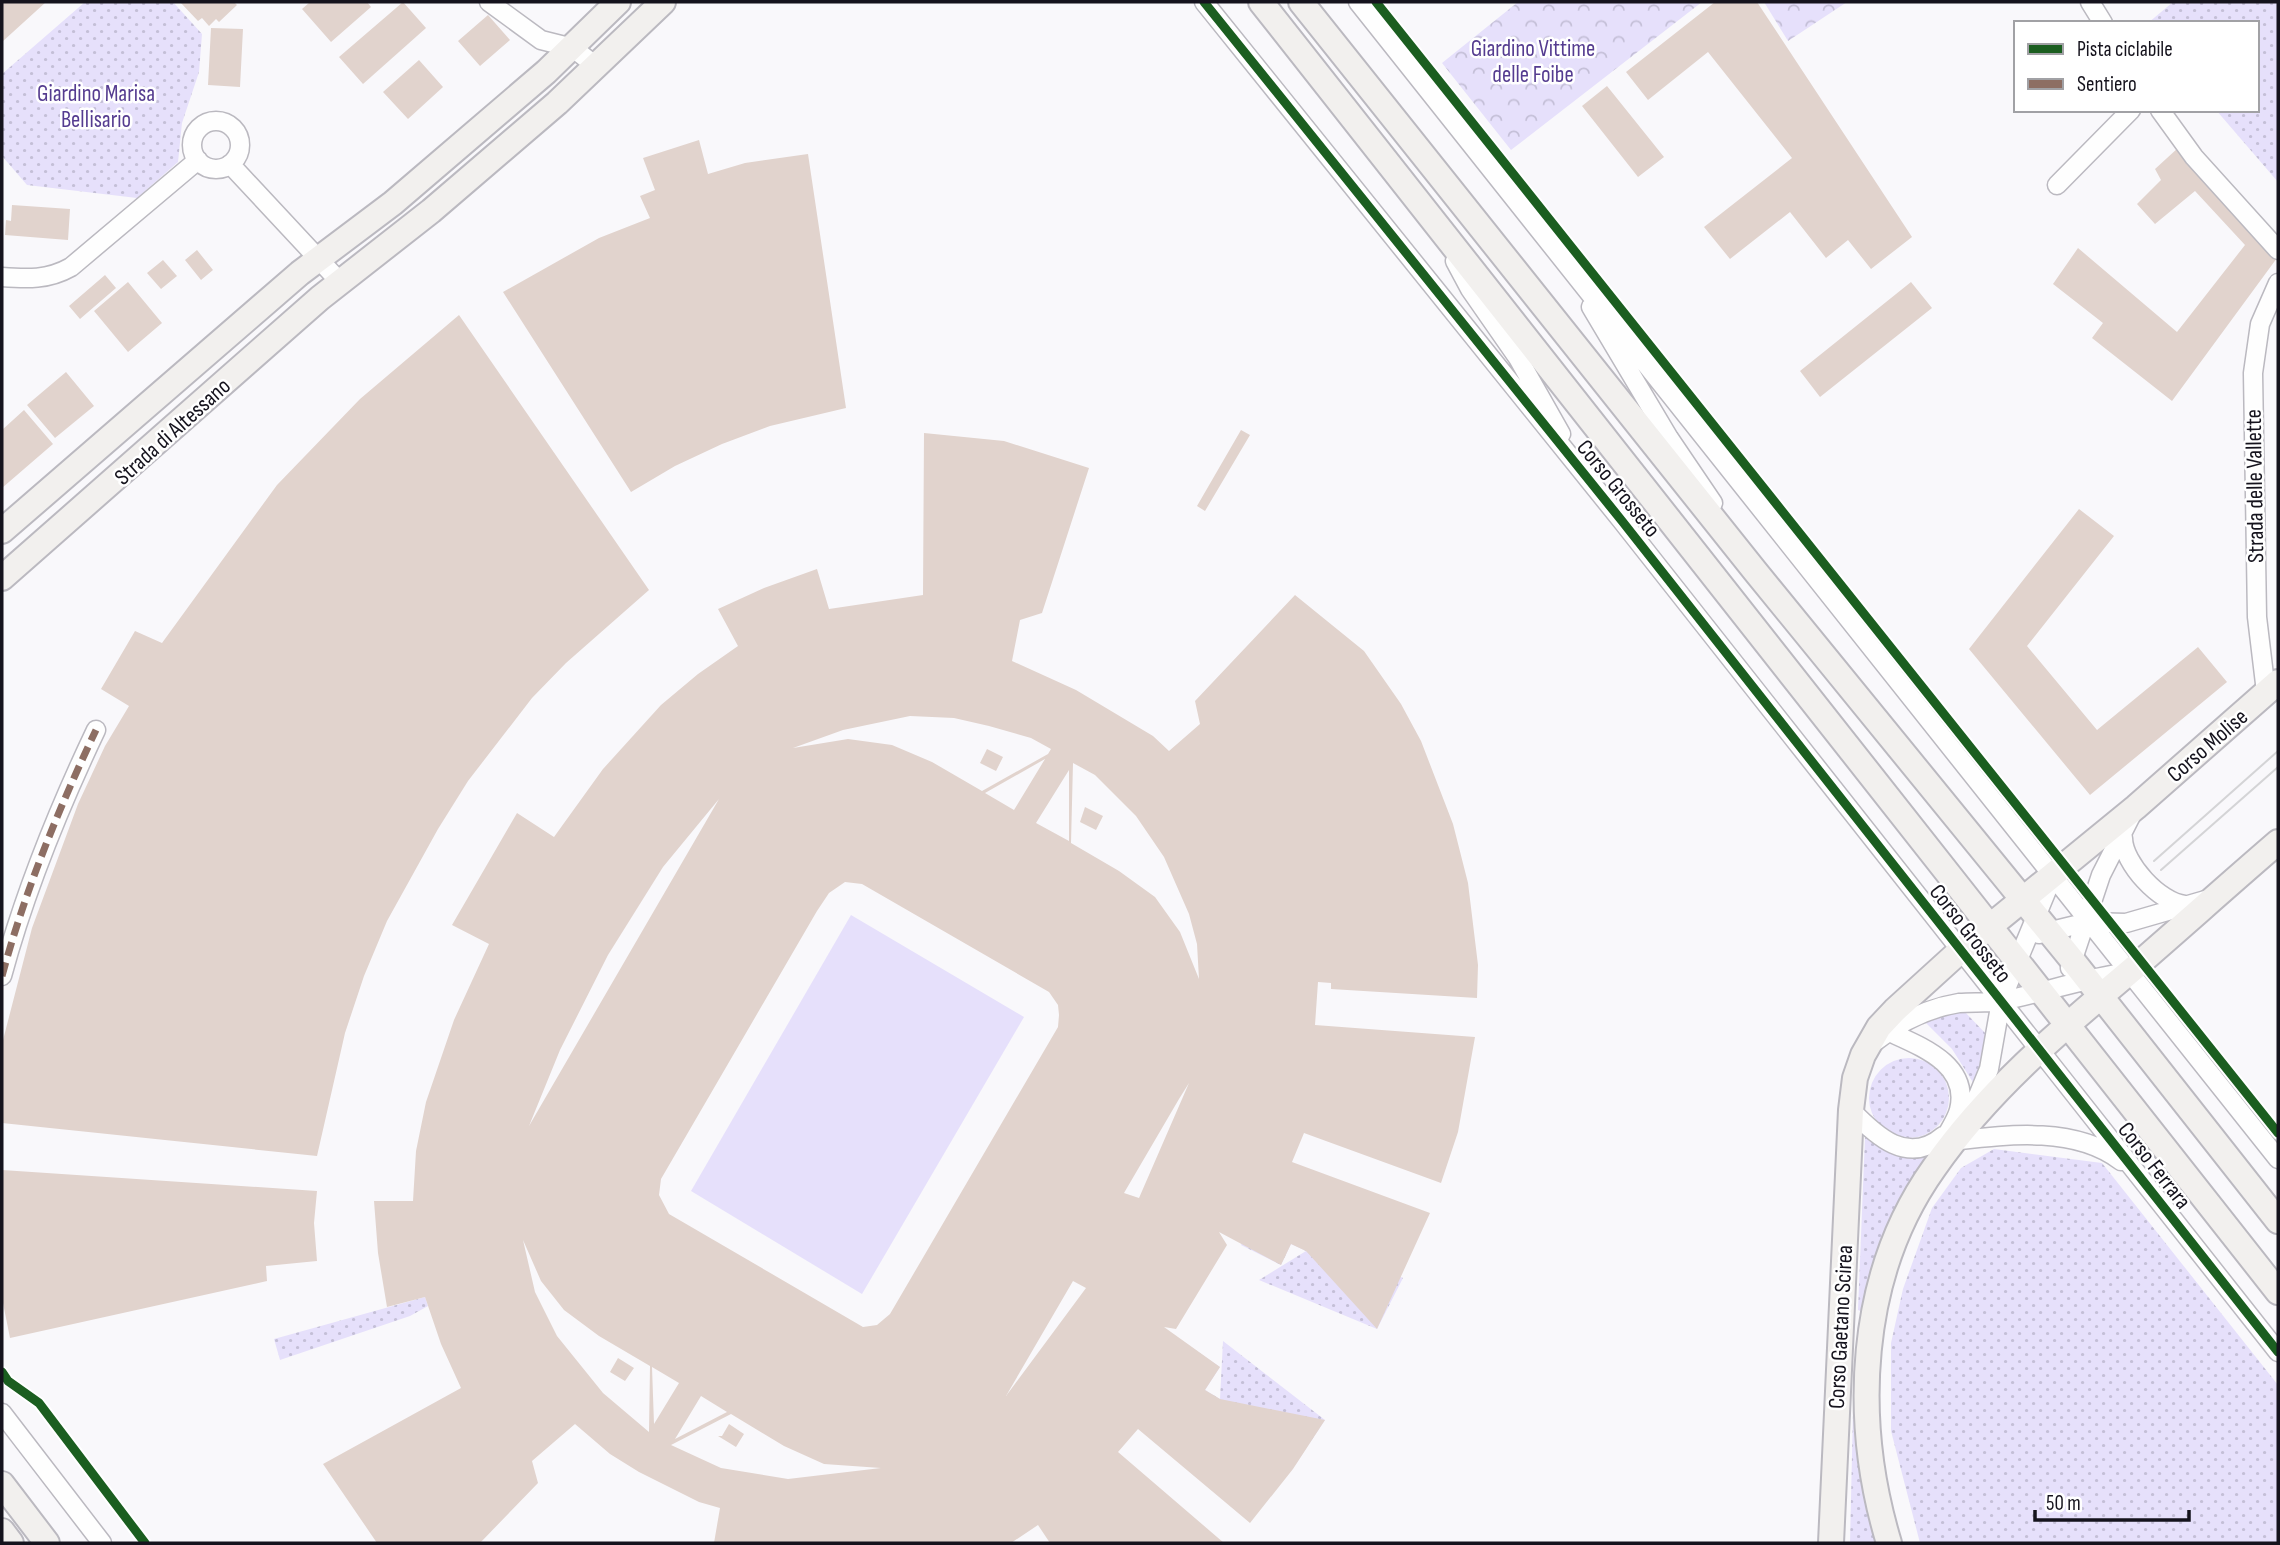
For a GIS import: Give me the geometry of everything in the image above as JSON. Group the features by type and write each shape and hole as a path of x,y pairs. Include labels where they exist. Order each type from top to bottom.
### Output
{"street":[{"path":"489,2 541,40 573,48 597,67"},
{"name":"Strada di Altessano","path":"2,531 317,259 393,203 573,48 618,2"},
{"name":"Strada di Altessano","path":"2,578 340,282 431,211 597,67 663,2"},
{"name":"Corso Grosseto","path":"1204,2 1582,472 2001,1001"},
{"name":"Corso Grosseto","path":"1261,2 2003,943"},
{"path":"1301,2 2034,922 2278,1221"},
{"path":"1358,2 2278,1159"},
{"path":"2090,2 2102,21"},
{"path":"2057,185 2129,112"},
{"path":"2161,112 2186,147 2278,250"},
{"path":"215,121 229,125 238,137 239,152 230,164 216,169 198,160 193,139 201,127 215,121"},
{"path":"2,277 37,279 52,276 71,267 198,160"},
{"path":"230,164 340,282"},
{"name":"Corso Grosseto","path":"1435,224 1470,289 1518,358 1582,472"},
{"path":"1575,276 1600,326 1634,382 1755,571"},
{"name":"Strada delle Vallette","path":"2272,687 2258,632 2253,373 2260,324 2278,283"},
{"name":"Corso Molise","path":"2053,875 2136,807 2272,687"},
{"path":"2,976 16,925 53,822 96,730"},
{"name":"Corso Molise","path":"2081,980 2088,922 2101,874 2123,838 2136,807"},
{"path":"2123,838 2126,856 2162,898 2186,905"},
{"path":"2129,972 2278,842"},
{"name":"Corso Gaetano Scirea","path":"1831,1543 1851,1110 1855,1077 1878,1035 1961,950 2003,943 2034,922 2053,875"},
{"path":"2034,922 2126,923 2214,897"},
{"name":"Corso Gaetano Scirea","path":"2003,943 2034,922"},
{"name":"Corso Gaetano Scirea","path":"1971,1113 1990,1069 2001,1001 2003,943"},
{"name":"Corso Ferrara","path":"2003,943 2278,1292"},
{"name":"Corso Gaetano Scirea","path":"1945,1139 2039,1050 2053,1008 2081,980 2129,972"},
{"name":"Corso Gaetano Scirea","path":"2053,1008 2081,980"},
{"name":"Corso Gaetano Scirea","path":"1878,1035 1936,1009 1959,1003 2001,1001 2053,1008"},
{"name":"Corso Ferrara","path":"2001,1001 2278,1352"},
{"name":"Corso Gaetano Scirea","path":"1878,1035 1938,1056 1955,1074 1961,1097 1959,1110 1933,1168 1912,1205 1888,1265 1868,1350 1865,1414 1867,1447 1889,1543"},
{"name":"Corso Gaetano Scirea","path":"1945,1139 1999,1088"},
{"path":"1851,1110 1882,1140 1895,1147 1920,1148 1945,1139 2002,1135 2088,1143 2113,1155 2142,1179"},
{"path":"2,1413 102,1543"},
{"path":"2,1484 47,1543"},
{"path":"2,1531 11,1543"}],"green space":[{"name":"Giardino Marisa Bellisario","path":"85,2 173,2 202,34 199,72 182,123 178,162 137,198 27,185 2,156 2,74"},
{"name":"Giardino Vittime delle Foibe","path":"1518,2 1702,2 1511,150 1442,63"},
{"path":"1764,2 1847,2 1788,41"},
{"path":"2173,2 2278,2 2278,182 2218,112 2259,112 2259,21 2150,21"},
{"path":"851,915 1024,1017 862,1294 691,1191"},
{"path":"1953,1012 1965,1012 1988,1036 1974,1084 1952,1049 1924,1021"},
{"path":"1909,1058 1924,1061 1937,1070 1946,1083 1949,1098 1946,1113 1937,1126 1924,1135 1909,1138 1894,1135 1881,1126 1872,1113 1869,1098 1872,1083 1881,1070 1894,1061"},
{"path":"1865,1137 1880,1148 1895,1154 1930,1157 1865,1313 1858,1310"},
{"path":"1994,1149 2102,1163 2278,1385 2278,1543 1920,1543 1891,1431 1891,1343 1903,1289 1932,1208 1961,1168"},
{"path":"1255,1216 1281,1223 1403,1278 1377,1329 1259,1280 1306,1251 1291,1244 1281,1265 1241,1245"},
{"path":"425,1297 428,1306 410,1316 280,1360 274,1339"},
{"path":"1223,1341 1325,1420 1293,1468 1182,1386 1185,1343 1220,1367 1205,1390 1220,1399"},
{"path":"1853,1411 1860,1411 1882,1543 1850,1543"}],"building":[{"path":"2,2 46,2 2,42"},
{"path":"180,2 234,2 237,5 219,22 216,19 209,26 202,18 198,21"},
{"path":"310,2 367,2 371,7 331,42 302,9"},
{"path":"403,2 426,28 363,84 339,57"},
{"path":"1715,2 1757,2 1912,237 1871,269 1848,240 1826,258 1790,212 1730,259 1704,227 1792,158 1708,52 1648,100 1626,72"},
{"path":"488,15 510,40 480,66 458,41"},
{"path":"211,28 243,29 240,87 208,85"},
{"path":"419,60 443,87 408,119 383,92"},
{"path":"1607,86 1664,157 1638,177 1582,106"},
{"path":"699,140 708,174 745,163 808,154 846,408 770,426 722,444 675,466 631,492 503,292 599,238 650,218 640,196 655,190 643,158"},
{"path":"2178,148 2277,258 2172,401 2092,338 2103,323 2053,284 2078,248 2177,332 2245,245 2195,191 2155,224 2137,204 2161,180 2155,169"},
{"path":"12,205 70,209 68,240 5,235 6,220 11,221"},
{"path":"197,250 213,270 201,280 185,260"},
{"path":"163,260 177,276 161,289 147,273"},
{"path":"105,275 116,288 80,319 69,306"},
{"path":"128,282 162,323 128,352 94,311"},
{"path":"1911,282 1932,308 1820,397 1800,371"},
{"path":"459,315 649,590 566,663 532,698 468,781 438,829 387,921 364,976 345,1033 317,1156 2,1123 2,1044 32,928 78,804 105,746 129,706 101,689 135,631 162,643 277,485 360,399"},
{"path":"66,372 94,406 55,438 27,405"},
{"path":"24,410 53,444 2,488 2,430"},
{"path":"1241,430 1250,435 1205,511 1197,506"},
{"path":"924,433 1004,441 1089,468 1042,613 1020,620 1012,661 1076,690 1153,736 1169,751 1200,724 1195,701 1295,595 1364,651 1401,704 1421,741 1453,824 1468,883 1478,965 1477,998 1331,989 1331,983 1318,982 1315,1025 1475,1037 1458,1132 1441,1183 1304,1133 1292,1162 1430,1213 1377,1329 1306,1251 1291,1244 1281,1265 1219,1232 1227,1245 1176,1329 1164,1327 1220,1367 1205,1390 1220,1399 1325,1420 1293,1469 1250,1523 1138,1429 1118,1452 1224,1543 1050,1543 1038,1525 1011,1543 714,1543 720,1508 699,1502 639,1472 610,1454 575,1424 532,1461 538,1483 480,1543 377,1543 323,1464 461,1388 441,1344 425,1297 387,1307 378,1253 374,1201 413,1201 416,1151 426,1102 454,1020 489,944 452,925 517,813 554,837 603,769 661,705 698,674 738,646 718,609 764,588 817,569 829,609 923,595","holes":["910,716 954,718 989,726 1031,738 1051,749 1048,754 982,791 932,762 892,745 848,739 793,748 843,730","1045,759 1014,810 985,793","1073,763 1095,775 1136,816 1164,857 1189,914 1197,944 1199,979 1180,932 1155,897 1119,871 1071,843","1069,770 1069,841 1036,823","719,799 529,1126 560,1050 608,955 663,867","845,882 862,884 1049,992 1058,1005 1058,1027 890,1314 877,1325 863,1327 669,1214 659,1195 661,1179 817,911 829,893","1189,1083 1139,1198 1124,1193","523,1240 541,1281 564,1310 599,1336 650,1366 649,1432 603,1393 557,1336 535,1292","1073,1281 1086,1288 1006,1396","652,1367 679,1383 654,1424","701,1396 727,1412 675,1439","731,1414 784,1446 824,1464 881,1468 788,1479 721,1468 671,1445"]},
{"path":"2079,509 2114,536 2027,646 2097,730 2198,647 2227,682 2090,795 1969,649"},
{"path":"987,749 1003,757 996,771 980,763"},
{"path":"1085,807 1103,816 1096,830 1080,822"},
{"path":"2,1170 317,1191 314,1223 317,1261 266,1266 267,1281 10,1338 2,1298"},
{"path":"618,1358 634,1368 625,1381 610,1372"},
{"path":"729,1424 744,1434 736,1447 718,1436 722,1436"}],"tram line":[{"path":"2154,861 2278,751"},
{"path":"2161,870 2278,767"}],"marked path":[{"path":"2,976 43,851 96,730"}],"cycle path":[{"path":"1204,2 1622,521 2278,1352"},
{"path":"1376,2 2278,1133"},
{"path":"2,1372 8,1381 39,1403 145,1543"}]}
